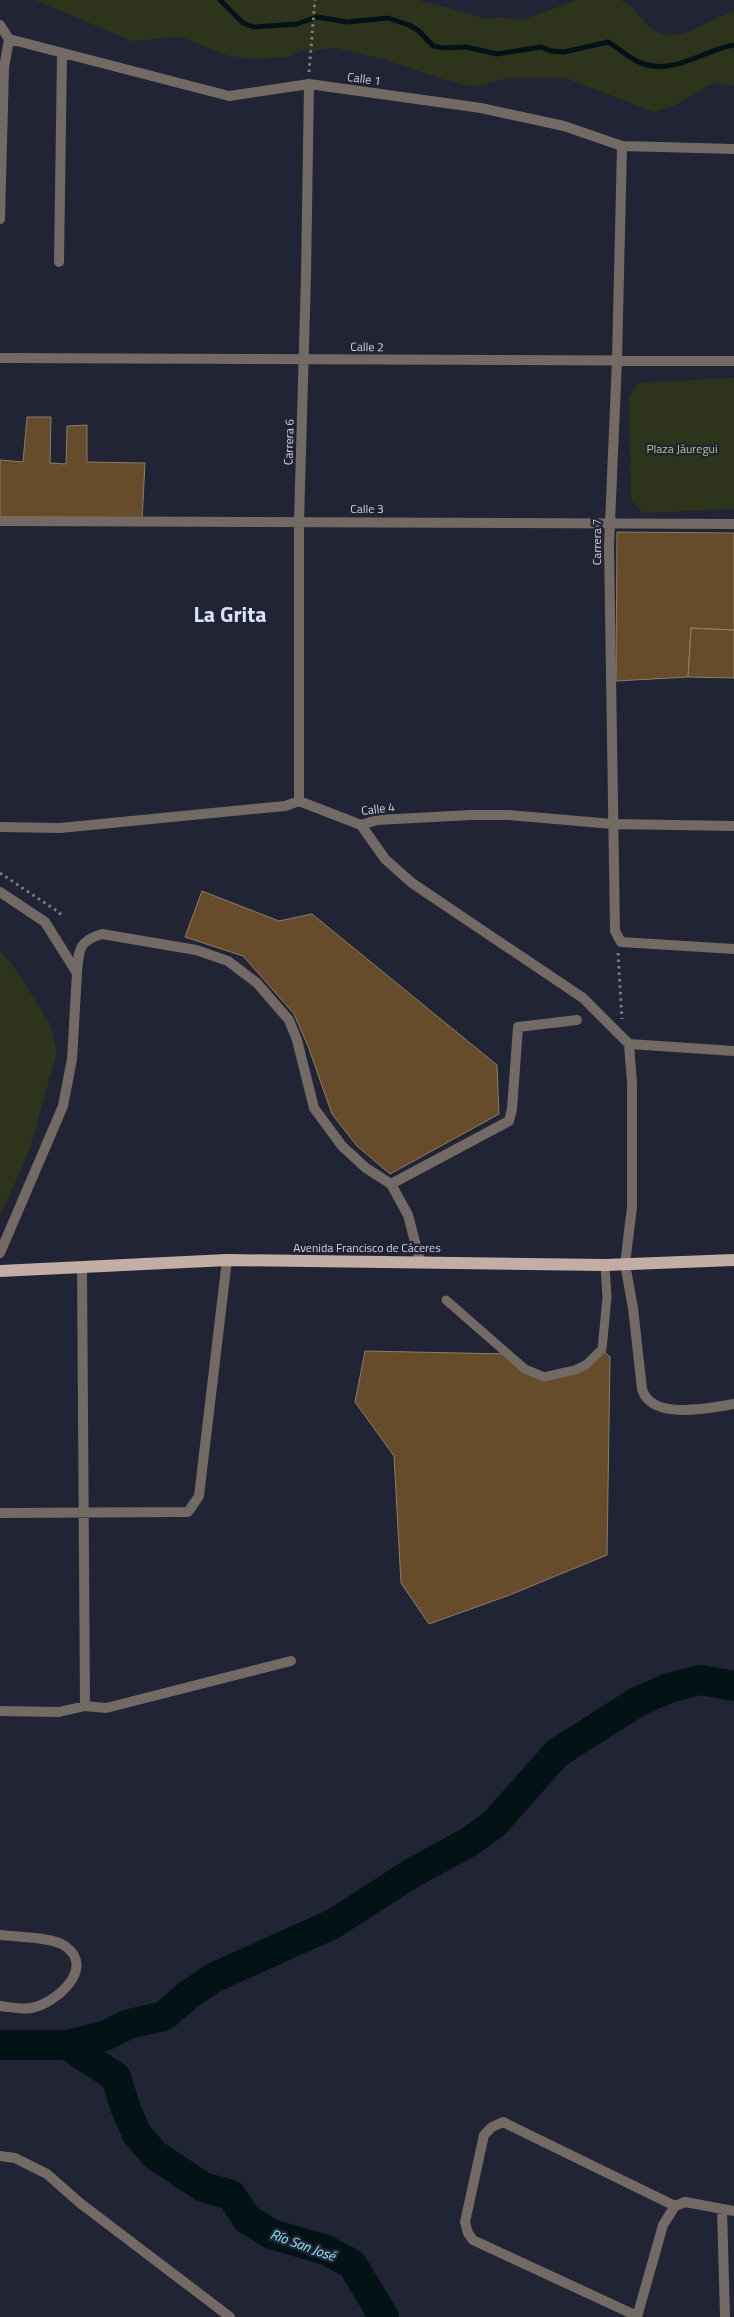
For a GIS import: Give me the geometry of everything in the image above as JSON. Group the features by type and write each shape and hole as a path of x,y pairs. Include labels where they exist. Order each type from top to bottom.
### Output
{"main road":[{"name":"Avenida Francisco de Cáceres","path":"0,1271 226,1260 605,1265 734,1260"}],"street":[{"path":"0,25 9,39 4,68 0,219"},
{"name":"Calle 1","path":"9,39 229,96 309,84 482,108 564,126 622,146 734,149"},
{"path":"59,262 62,54"},
{"name":"Carrera 6","path":"299,801 299,521 309,84"},
{"name":"Carrera 7","path":"617,937 613,824 610,524 618,360 622,146"},
{"name":"Calle 2","path":"0,358 734,361"},
{"name":"Calle 3","path":"0,521 734,524"},
{"path":"0,828 60,828 285,806 299,801"},
{"name":"Calle 4","path":"299,801 360,825 377,820 508,815 613,824 734,826"},
{"path":"360,825 385,859 412,883 583,998 626,1041 632,1083 632,1207 625,1264 644,1397 650,1403 666,1408 695,1410 734,1404"},
{"path":"0,892 45,922 77,973"},
{"path":"0,1252 63,1106 72,1059 80,947 87,940 102,934 196,950 228,961 257,983 289,1020 297,1040 314,1108 342,1146 366,1168 391,1184 408,1215 420,1262"},
{"path":"617,937 621,942 734,948"},
{"path":"391,1184 509,1121 512,1109 518,1027 577,1020"},
{"path":"626,1041 734,1051"},
{"path":"0,1513 188,1512 199,1496 226,1260"},
{"path":"82,1267 85,1706"},
{"path":"0,1711 59,1712 85,1706 106,1708 292,1661"},
{"path":"0,1935 64,1945 74,1957 76,1972 67,1987 45,2003 32,2008 22,2009 0,2006"},
{"path":"676,2206 503,2122 492,2127 484,2135 464,2222 473,2240 637,2316 663,2225 676,2206 685,2202 734,2211"},
{"path":"0,2156 15,2158 47,2174 80,2203 230,2317"},
{"path":"722,2210 725,2317"}],"lane":[{"path":"446,1300 525,1369 544,1377 574,1370 587,1364 602,1349 607,1298 605,1265"}],"path":[{"path":"309,72 315,0"},
{"path":"617,937 626,1041"}],"green space":[{"path":"35,0 419,0 487,19 499,17 523,20 577,0 620,0 632,7 648,26 659,33 669,35 690,31 734,12 734,86 718,83 707,86 676,105 654,112 565,78 508,78 473,87 439,78 383,59 336,48 300,51 288,57 250,59 226,55 181,37 132,41"},
{"name":"Plaza Jáuregui","path":"734,378 734,509 643,513 631,500 629,397 638,383"},
{"path":"0,951 12,964 49,1022 57,1051 30,1149 0,1216"}],"building":[{"path":"27,417 51,417 50,463 66,464 67,426 87,425 87,462 145,463 142,521 0,521 0,460 23,462"},
{"path":"617,532 734,533 734,630 691,628 688,677 616,681"},
{"path":"691,628 734,630 734,678 688,677"},
{"path":"202,891 279,921 312,914 497,1065 499,1114 390,1174 357,1146 332,1114 308,1046 294,1014 243,956 185,937"},
{"path":"602,1349 610,1357 607,1555 507,1596 429,1624 401,1583 394,1456 355,1402 365,1351 507,1354 544,1377 587,1364"}],"waterway":[{"path":"220,0 243,23 253,27 297,24 317,17 347,22 388,18 409,25 419,31 433,46 444,48 466,47 497,54 541,47 551,51 564,52 608,42 639,62 656,66 667,66 679,64 734,45"},
{"path":"0,2045 67,2045 107,2035 129,2024 164,2016 188,1995 215,1977 333,1924 412,1873 469,1842 494,1824 557,1753 637,1702 669,1688 700,1680 734,1686"},
{"name":"Río San José","path":"67,2045 116,2077 125,2107 137,2134 155,2155 203,2187 231,2195 247,2219 271,2234 326,2250 352,2264 384,2317"}],"district":[{"name":"La Grita","path":"230,614"}]}
